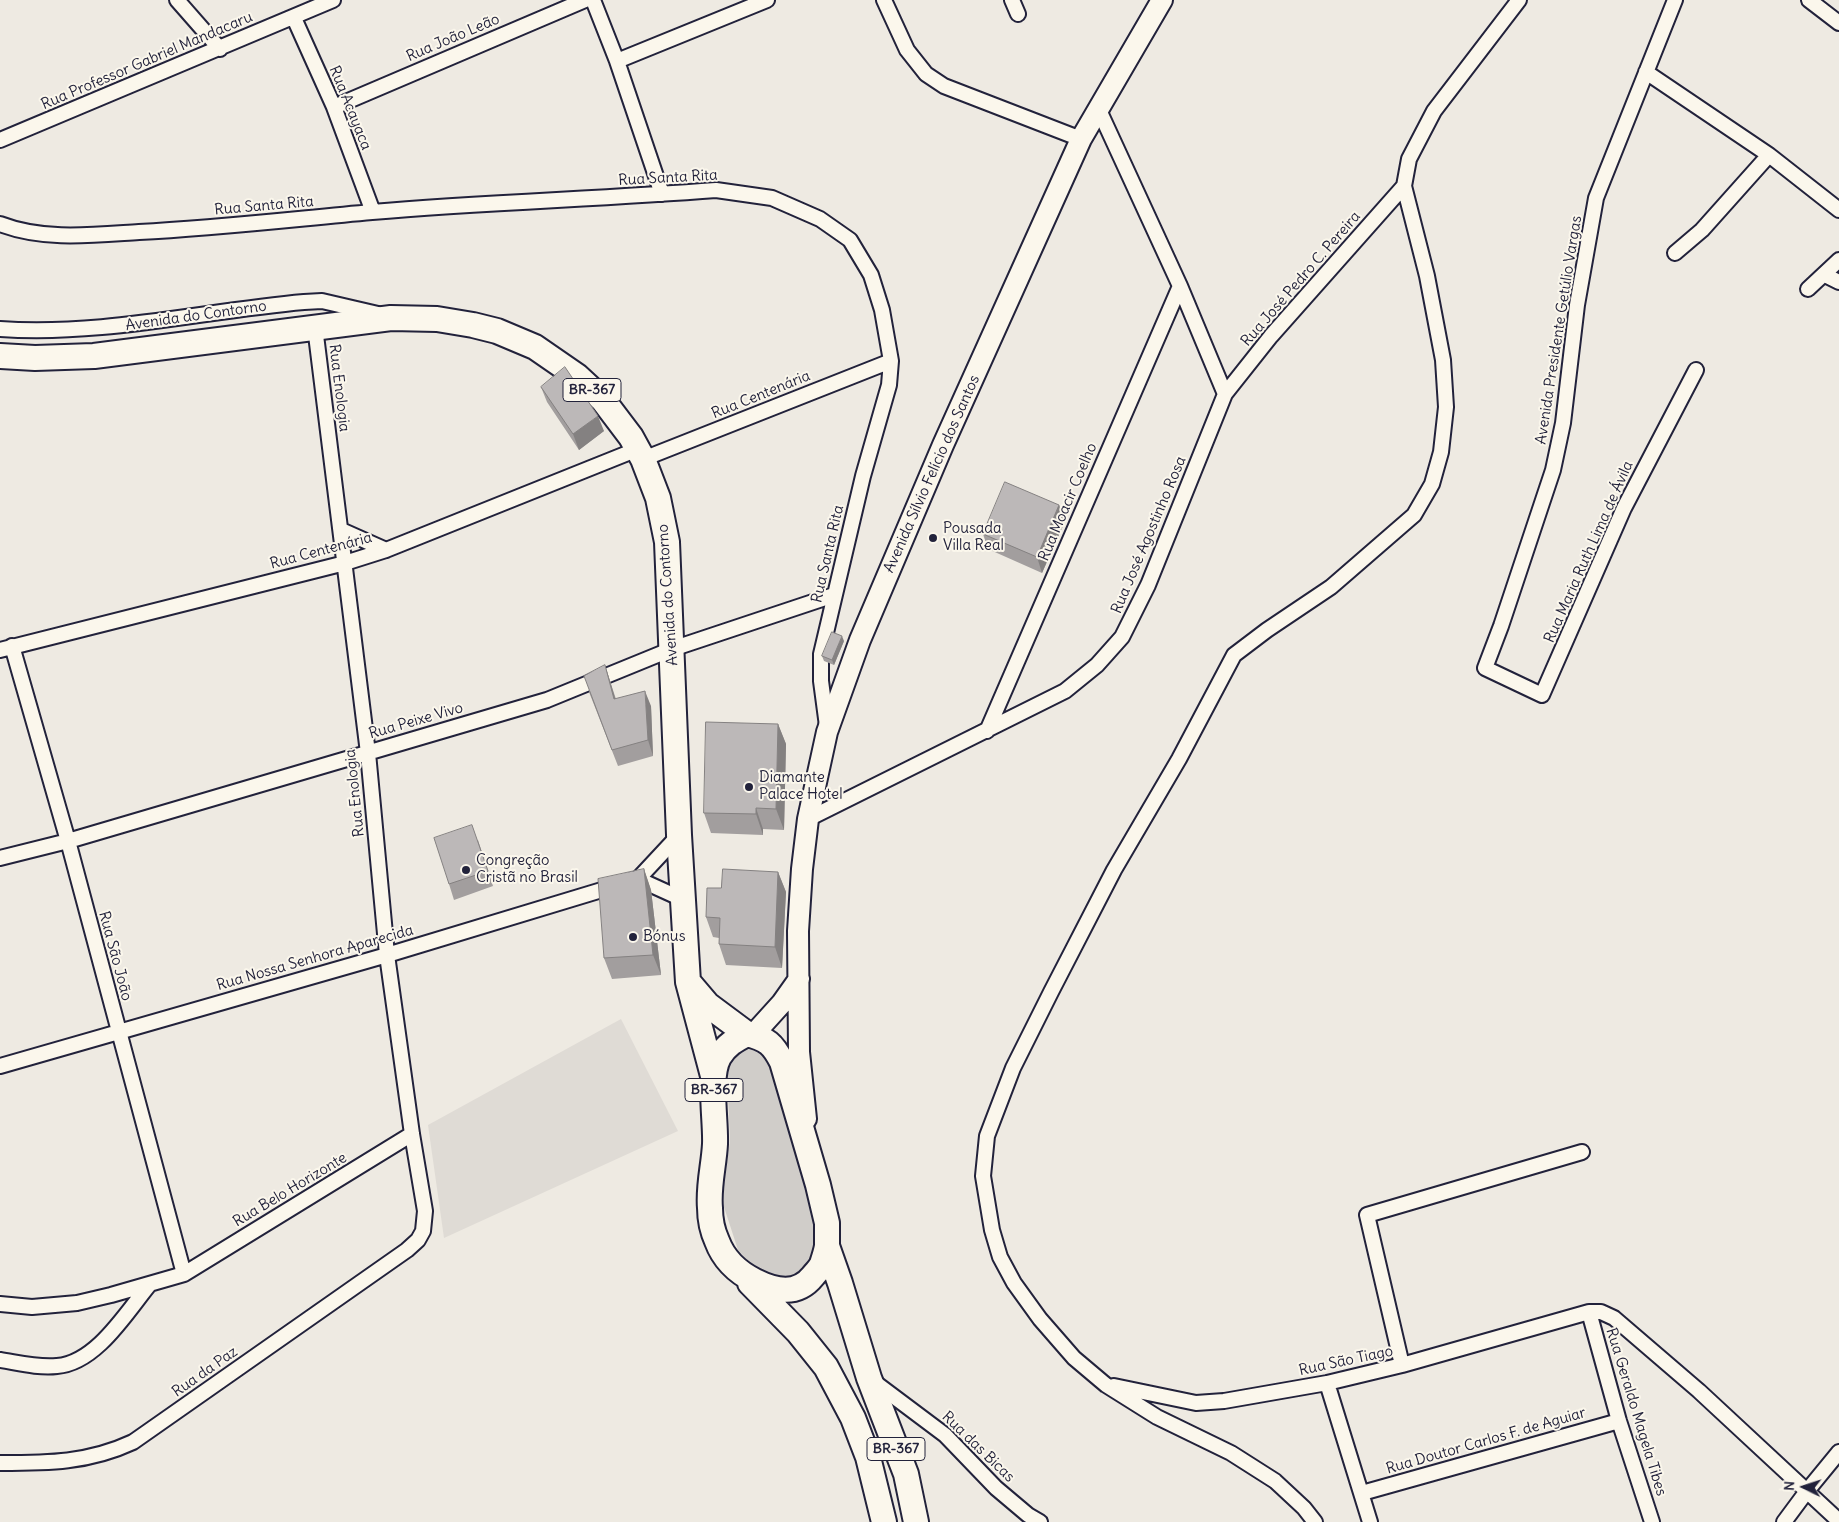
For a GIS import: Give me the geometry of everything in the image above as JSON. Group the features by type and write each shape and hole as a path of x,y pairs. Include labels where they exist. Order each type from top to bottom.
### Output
{"highway":[{"name":"Avenida do Contorno","path":"0,356 35,358 94,356 391,318 437,319 497,331 535,347 578,376 603,400 622,424 641,454 658,498 667,542 682,900 688,982"},
{"name":"BR-367","path":"688,982 708,1005 750,1034 763,1038 775,1048 782,1062 814,1169 827,1223 827,1246 822,1266 800,1288 787,1291 770,1289 742,1274"},
{"name":"BR-367","path":"688,982 713,1076 716,1118 715,1145 710,1180 711,1224 717,1242 729,1262 798,1332 826,1367 853,1418 868,1456 884,1522"},
{"name":"BR-367","path":"713,1076 718,1058 730,1042 750,1034"},
{"name":"BR-367","path":"827,1246 868,1378 906,1474 916,1522"}],"main road":[{"name":"Avenida Sílvio Felício dos Santos","path":"814,1169 805,1114 799,1052 800,979 798,931 802,869 808,819 828,732 860,640 879,595 943,445 1081,139 1162,0"},
{"path":"750,1034 782,1003 800,979"}],"street":[{"path":"177,0 220,49"},
{"name":"Rua Professor Gabriel Mandacaru","path":"0,140 333,0"},
{"name":"Rua João Leão","path":"334,107 585,0"},
{"path":"593,0 617,61 662,194"},
{"path":"617,61 768,0"},
{"path":"884,0 907,50 926,74 944,86 1081,139"},
{"path":"1012,0 1018,14"},
{"path":"1315,1522 1304,1508 1275,1480 1231,1453 1157,1417 1106,1385 1074,1358 1040,1319 1014,1282 1000,1256 992,1230 983,1176 987,1136 1013,1068 1051,992 1114,870 1179,759 1234,655 1266,630 1338,581 1414,515 1432,484 1441,452 1446,406 1443,360 1427,276 1404,186 1409,159 1434,111 1518,0"},
{"name":"Avenida Presidente Getúlio Vargas","path":"1542,695 1485,668 1553,470 1563,423 1577,305 1596,198 1675,0"},
{"path":"1809,0 1839,23"},
{"name":"Rua Acayaca","path":"294,18 334,107 373,212"},
{"path":"1646,72 1769,155 1839,210"},
{"path":"1099,110 1180,286 1225,394"},
{"path":"1675,253 1702,230 1769,155"},
{"name":"Rua José Pedro C. Pereira","path":"1225,394 1271,336 1404,186"},
{"name":"Rua Santa Rita","path":"0,224 32,233 93,235 182,230 373,212 716,190 772,198 820,219 850,240 871,275 882,310 891,361 889,385 863,476 821,654 821,681 828,732"},
{"path":"1808,289 1839,260"},
{"path":"1825,275 1839,282"},
{"name":"Rua Moacir Coelho","path":"986,731 1180,286"},
{"name":"Avenida do Contorno","path":"0,329 62,330 102,328 322,301 391,318"},
{"name":"Rua Enologia","path":"314,327 368,752 387,955 412,1134 424,1198 425,1219 423,1232 407,1250"},
{"name":"Rua Centenária","path":"6,648 345,563 386,550 891,361"},
{"name":"Rua Maria Ruth Lima de Ávila","path":"1542,695 1624,508 1696,370"},
{"name":"Rua José Agostinho Rosa","path":"808,819 1065,692 1097,665 1122,637 1148,585 1225,394"},
{"path":"341,530 386,550"},
{"name":"Rua Peixe Vivo","path":"0,858 68,841 547,700 672,649 834,595"},
{"name":"Rua São João","path":"6,648 68,841 184,1274"},
{"path":"679,834 638,879 682,900"},
{"name":"Rua Nossa Senhora Aparecida","path":"0,1066 387,955 638,879"},
{"name":"Rua Belo Horizonte","path":"0,1304 32,1307 55,1306 111,1295 184,1274 412,1134"},
{"path":"1402,1365 1367,1215 1582,1152"},
{"name":"Rua da Paz","path":"0,1463 42,1463 86,1459 116,1450 133,1442 407,1250"},
{"path":"0,1360 29,1365 58,1366 83,1358 105,1339 149,1284"},
{"path":"1589,1312 1601,1312 1614,1318 1699,1391 1839,1521"},
{"name":"Rua São Tiago","path":"1106,1385 1196,1403 1224,1401 1327,1383 1402,1365 1589,1312"},
{"name":"Rua Geraldo Magela Tibes","path":"1589,1312 1619,1421 1652,1522"},
{"name":"Rua das Bicas","path":"868,1378 945,1435 996,1488 1028,1515 1040,1522"},
{"path":"1327,1383 1370,1522"},
{"name":"Rua Doutor Carlos F. de Aguiar","path":"1362,1493 1619,1421"},
{"path":"1784,1522 1806,1490 1839,1452"}],"shaded area":[{"path":"621,1019 678,1131 444,1238 428,1125"},
{"path":"745,1040 773,1058 818,1220 816,1252 803,1271 792,1277 777,1278 761,1275 738,1250 724,1207 724,1184 730,1141 725,1072 735,1049"}],"building":[{"path":"565,367 598,416 573,434 541,387"},
{"path":"1005,482 1059,505 1037,557 983,534"},
{"path":"832,632 842,636 832,660 822,656"},
{"path":"605,665 614,699 645,691 648,740 612,750 584,676"},
{"name":"Diamante Palace Hotel","path":"706,722 778,724 776,809 756,808 756,814 704,813"},
{"name":"Congreção Cristã no Brasil","path":"472,825 488,871 449,884 434,838"},
{"name":"Bónus","path":"644,869 653,955 604,958 598,879"},
{"path":"723,869 778,872 775,947 719,944 720,918 706,917 707,888 721,888"}],"place":[{"name":"Pousada Villa Real","path":"933,538"},
{"name":"Diamante Palace Hotel","path":"749,787"},
{"name":"Congreção Cristã no Brasil","path":"466,870"},
{"name":"Bónus","path":"633,937"}]}
